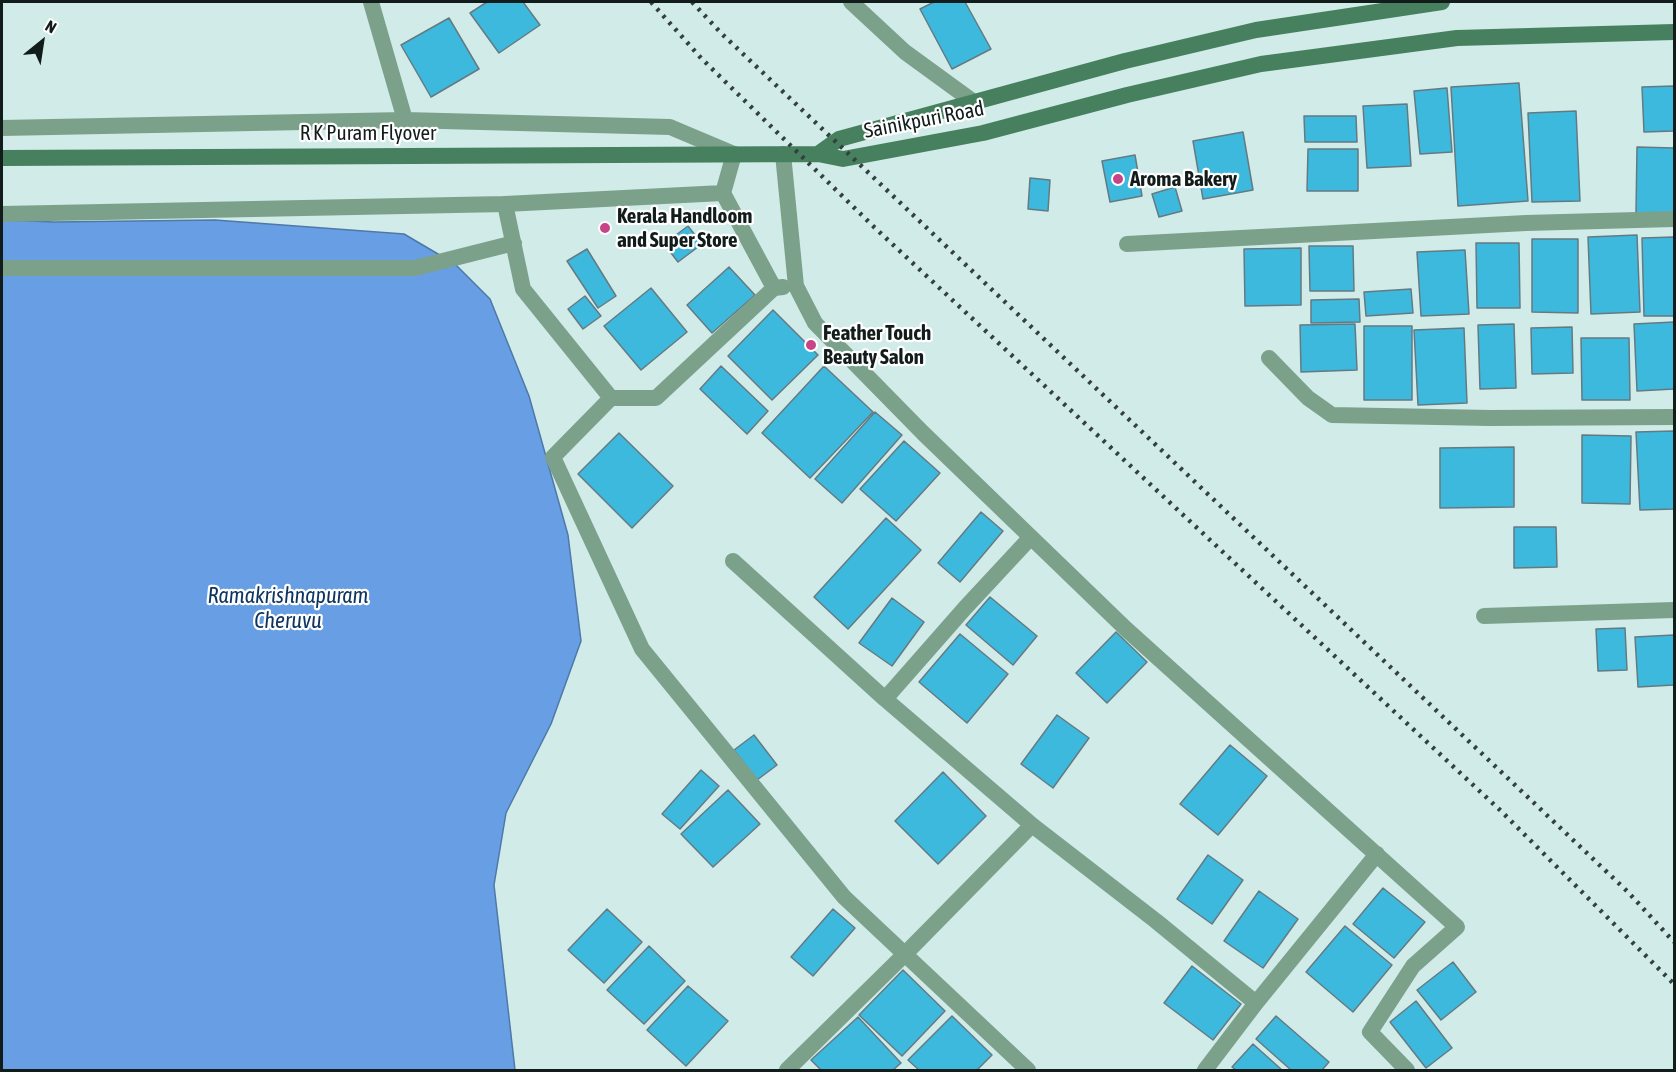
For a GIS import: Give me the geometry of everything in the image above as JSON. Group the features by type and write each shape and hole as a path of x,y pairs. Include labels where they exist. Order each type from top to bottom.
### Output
{"main road":[{"name":"Sainikpuri Road","path":"818,154 839,139 1125,61 1256,30 1442,2"},
{"name":"Sainikpuri Road","path":"818,154 843,159 983,133 1127,95 1272,63 1457,38 1674,32"},
{"name":"R K Puram Flyover","path":"2,158 818,154"}],"street":[{"path":"371,2 405,120"},
{"path":"851,2 905,52 975,103"},
{"path":"2,128 405,120 670,127 734,154 723,193 774,288"},
{"path":"783,154 796,286 815,323 923,433 1126,628 1457,927 1413,966 1370,1032 1407,1071"},
{"path":"2,214 506,204 723,193"},
{"path":"506,204 523,289 611,398"},
{"path":"1127,244 1527,223 1674,219"},
{"path":"2,268 415,268 514,243"},
{"path":"796,286 774,288 656,398 611,398 553,457 642,649 844,897 1028,1071"},
{"path":"1269,358 1308,398 1332,416 1674,417"},
{"path":"885,699 1031,537"},
{"path":"734,561 885,699 1032,825 1156,921 1256,1003"},
{"path":"1484,616 1674,610"},
{"path":"787,1071 1032,825"},
{"path":"1205,1071 1256,1003 1377,854"}],"water":[{"name":"Ramakrishnapuram Cheruvu","path":"2,220 54,222 215,220 404,234 455,264 490,299 529,396 568,535 581,641 551,724 506,813 494,885 515,1070 2,1070"}],"building":[{"path":"487,2 523,2 540,25 499,53 470,13"},
{"path":"934,2 965,2 991,49 952,69 920,9"},
{"path":"449,18 479,69 431,97 401,45"},
{"path":"1519,83 1528,201 1458,206 1451,87"},
{"path":"1674,86 1674,131 1644,132 1642,87"},
{"path":"1447,88 1452,152 1420,154 1414,91"},
{"path":"1407,104 1411,166 1367,168 1363,106"},
{"path":"1576,111 1580,201 1532,202 1528,113"},
{"path":"1304,116 1356,116 1357,142 1305,142"},
{"path":"1243,132 1253,190 1203,199 1193,141"},
{"path":"1637,147 1674,148 1674,213 1636,213"},
{"path":"1308,149 1358,149 1358,191 1307,191"},
{"path":"1135,155 1142,196 1110,202 1102,161"},
{"path":"1030,178 1050,180 1048,211 1028,209"},
{"path":"1175,187 1182,211 1159,217 1152,194"},
{"path":"688,226 702,244 678,262 664,244"},
{"path":"1637,235 1640,312 1591,314 1588,237"},
{"path":"1674,237 1674,316 1644,316 1642,238"},
{"path":"1532,239 1578,239 1578,313 1532,312"},
{"path":"1476,243 1519,243 1520,308 1477,308"},
{"path":"1309,246 1353,246 1354,291 1310,291"},
{"path":"1301,248 1301,305 1245,306 1244,249"},
{"path":"587,249 616,296 598,308 567,261"},
{"path":"1465,250 1469,314 1421,316 1417,252"},
{"path":"729,267 755,295 712,333 687,305"},
{"path":"651,288 687,332 641,370 604,326"},
{"path":"1411,289 1413,313 1366,316 1364,292"},
{"path":"585,296 601,316 583,329 568,309"},
{"path":"1359,299 1360,322 1311,323 1311,300"},
{"path":"773,310 818,355 772,400 728,356"},
{"path":"1674,322 1674,389 1637,391 1634,324"},
{"path":"1355,324 1357,370 1301,372 1300,325"},
{"path":"1514,324 1516,388 1480,389 1478,325"},
{"path":"1364,326 1412,326 1412,400 1364,400"},
{"path":"1572,327 1573,373 1532,374 1531,328"},
{"path":"1464,328 1467,403 1418,405 1414,330"},
{"path":"1581,338 1629,338 1630,400 1582,400"},
{"path":"721,366 768,411 747,434 700,389"},
{"path":"824,366 873,412 810,478 762,433"},
{"path":"875,412 902,435 842,503 815,479"},
{"path":"1674,431 1674,509 1640,510 1636,432"},
{"path":"619,433 673,486 632,528 578,474"},
{"path":"1582,435 1631,436 1630,504 1582,503"},
{"path":"904,441 940,473 896,521 860,489"},
{"path":"1514,447 1514,507 1440,508 1440,448"},
{"path":"981,512 1003,531 960,582 938,563"},
{"path":"886,518 921,550 848,629 814,597"},
{"path":"1514,527 1556,527 1557,567 1514,568"},
{"path":"990,597 1037,636 1013,665 966,625"},
{"path":"892,598 924,622 892,666 859,643"},
{"path":"1625,628 1627,670 1598,671 1596,629"},
{"path":"1116,632 1147,662 1107,703 1076,673"},
{"path":"960,634 1008,674 967,723 919,682"},
{"path":"1674,635 1674,685 1638,687 1635,637"},
{"path":"1057,715 1089,738 1053,788 1021,764"},
{"path":"754,735 777,765 757,780 734,750"},
{"path":"1230,745 1267,776 1218,835 1180,804"},
{"path":"701,770 719,786 680,829 662,814"},
{"path":"943,772 986,816 938,864 895,821"},
{"path":"728,790 760,824 713,867 681,834"},
{"path":"1208,855 1243,880 1212,924 1177,899"},
{"path":"1383,888 1425,922 1394,958 1353,924"},
{"path":"1259,891 1298,919 1263,968 1224,941"},
{"path":"607,909 642,942 604,983 568,950"},
{"path":"833,909 855,928 813,976 791,957"},
{"path":"1345,926 1392,965 1353,1012 1306,972"},
{"path":"649,946 685,981 644,1024 607,990"},
{"path":"1453,962 1476,992 1441,1020 1417,990"},
{"path":"1192,966 1241,1004 1213,1040 1164,1003"},
{"path":"903,970 945,1011 902,1056 859,1015"},
{"path":"688,986 728,1021 686,1066 647,1030"},
{"path":"1416,1001 1452,1048 1426,1068 1390,1022"},
{"path":"952,1016 992,1055 977,1070 919,1070 908,1060"},
{"path":"1276,1016 1329,1062 1322,1070 1291,1070 1256,1039"},
{"path":"858,1017 901,1063 893,1070 821,1070 811,1060"},
{"path":"1253,1044 1282,1070 1236,1070 1232,1067"}],"railway":[{"path":"651,2 701,58 874,227 1501,811 1674,984"},
{"path":"692,2 722,34 1628,892 1674,942"}],"place":[{"name":"Aroma Bakery","path":"1118,179"},
{"name":"Kerala Handloom and Super Store","path":"605,228"},
{"name":"Feather Touch Beauty Salon","path":"811,345"}]}
